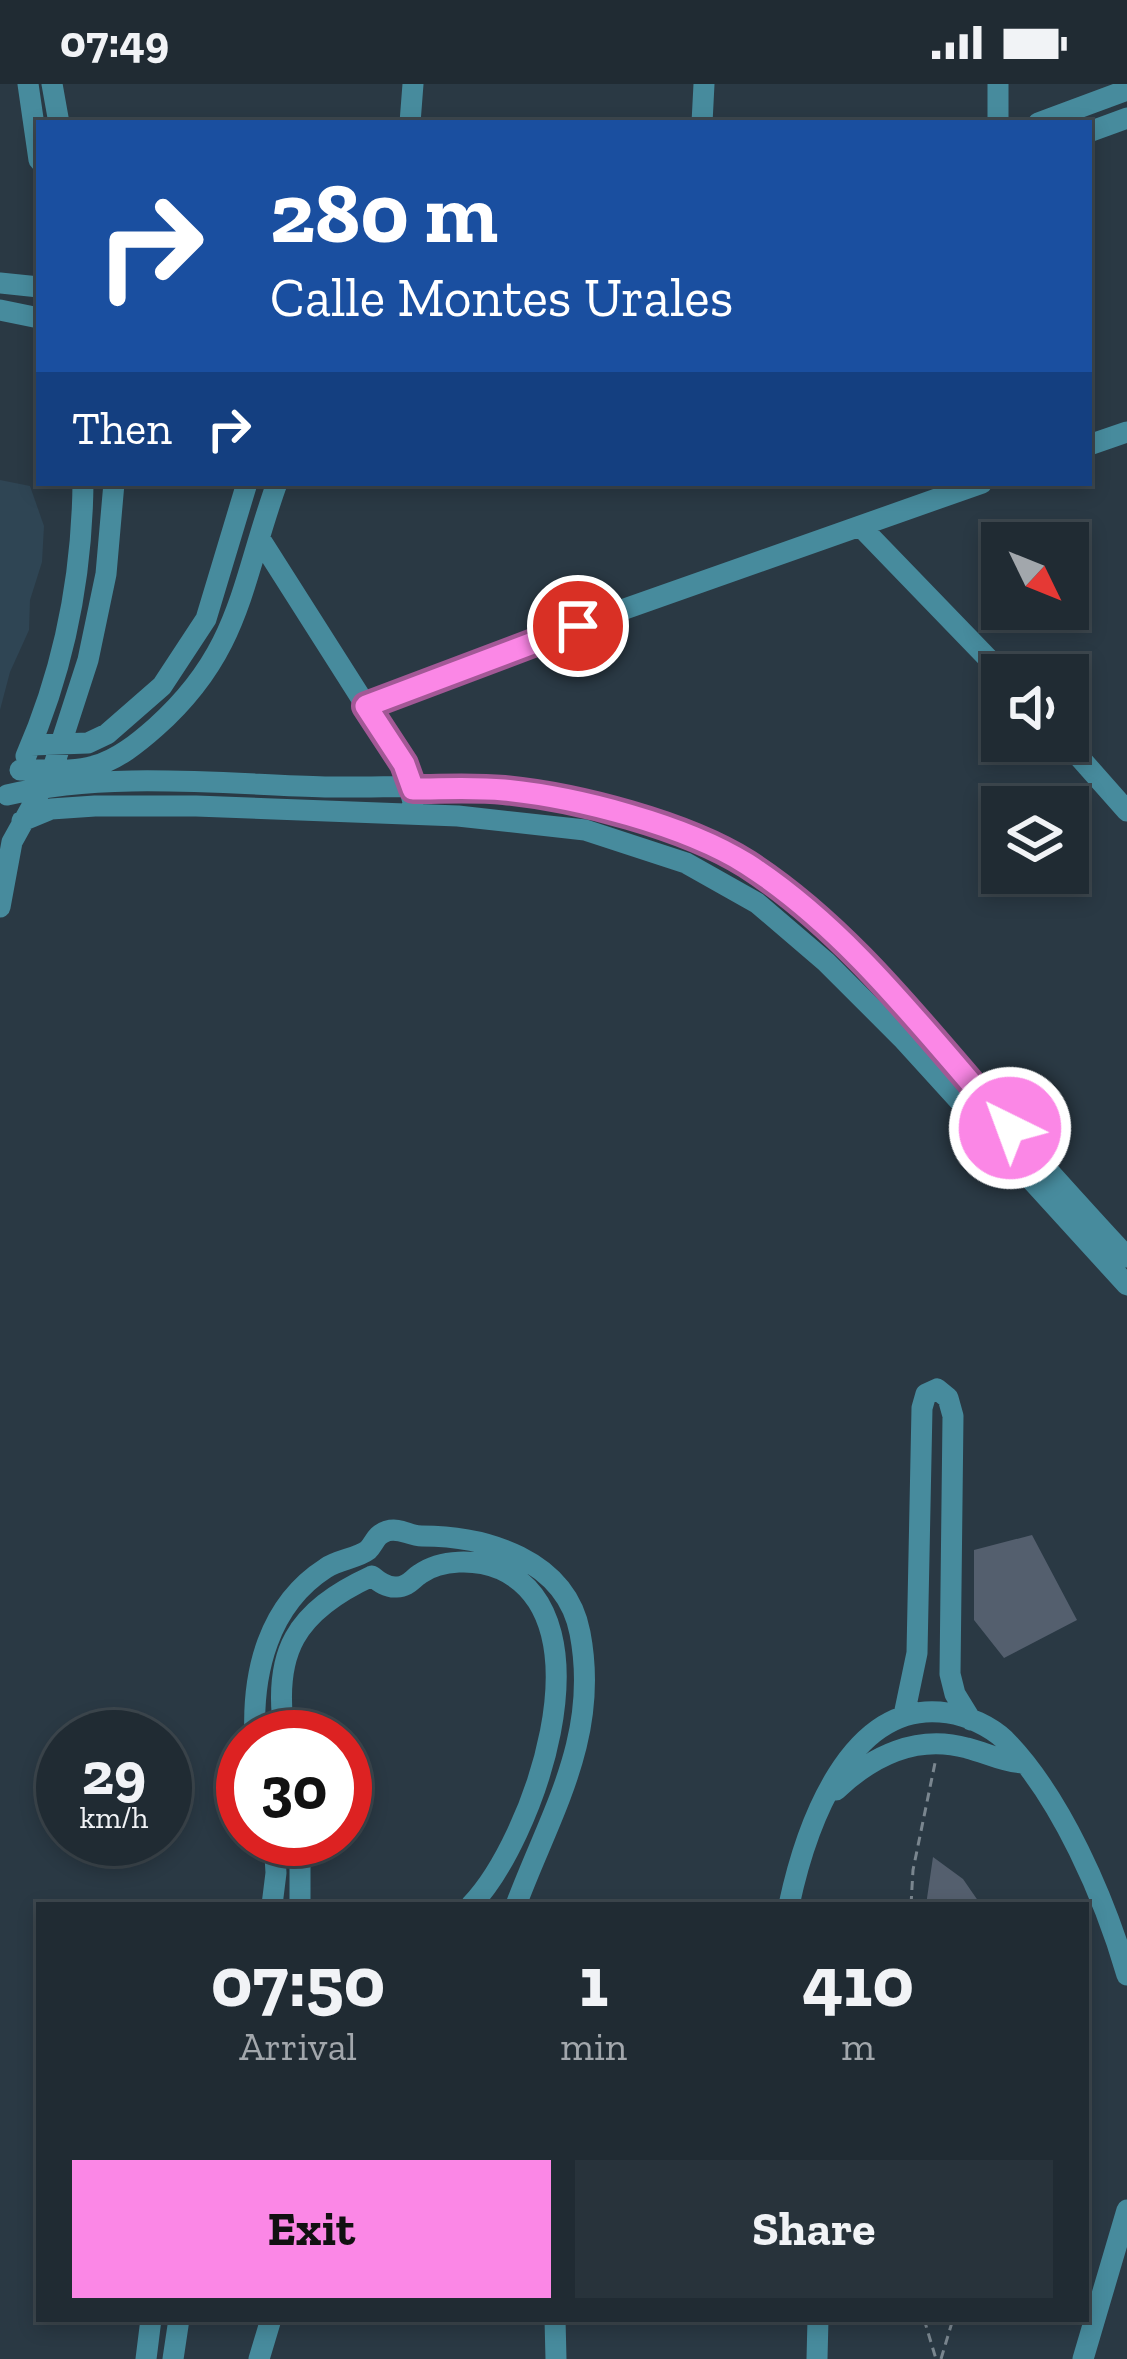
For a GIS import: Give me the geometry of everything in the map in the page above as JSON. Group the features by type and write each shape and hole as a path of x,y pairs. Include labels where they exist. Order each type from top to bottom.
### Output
{"street":[{"path":"28,84 36,139"},
{"path":"52,84 58,120"},
{"path":"410,120 413,84"},
{"path":"703,120 704,84"},
{"path":"998,84 998,120"},
{"path":"1047,120 1127,91"},
{"path":"1092,131 1127,118"},
{"path":"0,283 36,287"},
{"path":"0,310 36,317"},
{"path":"1092,444 1127,432"},
{"path":"4,802 53,682 78,580 83,486"},
{"path":"0,903 6,864 22,821 57,758 98,623 114,486"},
{"path":"20,770 107,734 162,686 206,619 246,486"},
{"path":"31,745 80,770 100,765 142,739 180,706 227,639 276,486"},
{"path":"366,706 974,486"},
{"path":"860,527 984,654"},
{"path":"260,539 404,764 413,789 414,814"},
{"path":"162,686 180,706"},
{"path":"1084,762 1127,811"},
{"path":"4,802 41,789 140,783 500,789 620,813 722,851 812,915 891,992 909,1031 1127,1285"},
{"path":"22,821 51,809 95,806 414,814 585,830 686,863 757,903 909,1031 1127,1258"},
{"path":"904,1715 917,1653 922,1408 926,1394 937,1389 947,1398 953,1416 950,1674 955,1694 971,1720"},
{"path":"254,1710 259,1668 285,1608 324,1568 367,1550 378,1535 396,1529 414,1536 478,1539 530,1562 555,1584 579,1628 582,1693 573,1762 517,1902"},
{"path":"414,1536 424,1553 420,1574"},
{"path":"367,1550 372,1576 397,1588 420,1574 464,1562 503,1570 544,1612 552,1637 554,1700 541,1776 506,1857 472,1902"},
{"path":"285,1710 284,1669 303,1621 333,1594 372,1576"},
{"path":"790,1902 797,1870 837,1773 859,1746 904,1715 941,1712 971,1720 1005,1740 1023,1763 1080,1857 1127,1975"},
{"path":"825,1802 854,1774 909,1746 962,1746 1001,1762 1023,1763"},
{"path":"272,1902 276,1866"},
{"path":"300,1866 300,1902"},
{"path":"1083,2359 1127,2210"},
{"path":"146,2359 151,2322"},
{"path":"173,2359 179,2322"},
{"path":"259,2359 270,2322"},
{"path":"555,2322 556,2359"},
{"path":"817,2359 818,2322"}],"path":[{"path":"911,1902 913,1870 939,1743"},
{"path":"925,2322 939,2359"},
{"path":"939,2359 952,2322"}],"shaded area":[{"path":"0,480 30,486 44,526 29,630 0,710"}],"building":[{"path":"1032,1535 1077,1620 1004,1658 974,1620 974,1550"},
{"path":"933,1857 963,1879 979,1902 926,1902"}],"route":[{"path":"578,626 366,706 404,764 413,789 500,789 620,813 747,865 812,915 891,992 1010,1128"}]}
